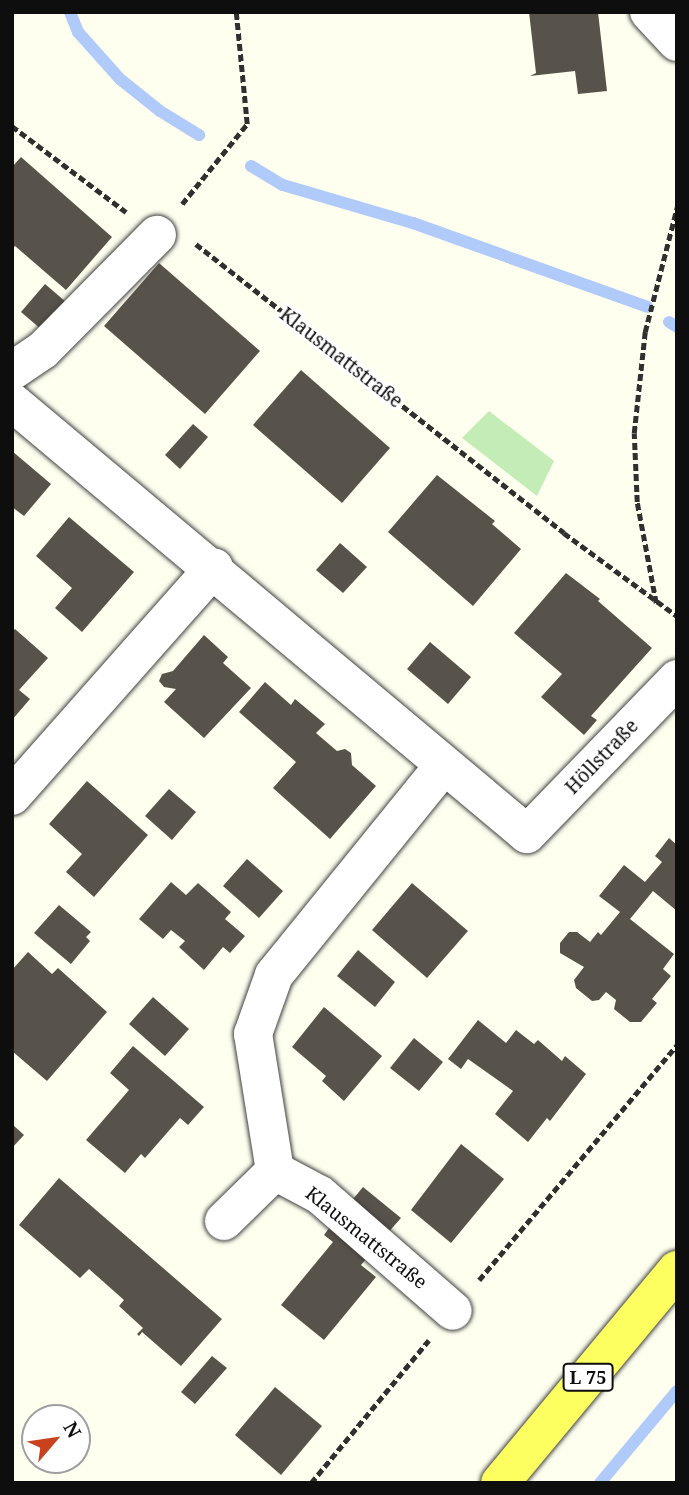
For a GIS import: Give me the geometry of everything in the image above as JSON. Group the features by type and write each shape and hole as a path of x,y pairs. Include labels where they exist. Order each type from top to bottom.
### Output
{"main road":[{"name":"L 75","path":"500,1483 677,1270"}],"street":[{"path":"649,12 677,41"},
{"path":"12,371 43,350 157,235"},
{"path":"12,402 214,568 443,766 274,975 253,1034 275,1171 224,1221"},
{"path":"12,796 214,568"},
{"name":"Höllstraße","path":"443,766 527,834 677,679"},
{"name":"Klausmattstraße","path":"275,1171 320,1195 453,1311"}],"path":[{"path":"12,125 157,235 247,124 236,12"},
{"path":"656,604 637,502 634,433 645,331 677,208"},
{"name":"Klausmattstraße","path":"157,235 195,243 656,604 677,616"},
{"path":"311,1483 677,1045"}],"green space":[{"path":"489,411 554,461 537,496 462,438"}],"building":[{"path":"529,12 598,12 607,91 578,94 575,71 530,76 536,73"},
{"path":"21,157 112,237 66,290 15,246 12,249 12,167"},
{"path":"159,263 260,351 205,414 104,326"},
{"path":"45,284 73,308 49,336 21,312"},
{"path":"301,370 390,448 342,503 253,425"},
{"path":"193,424 208,437 180,469 165,455"},
{"path":"12,451 51,484 24,516 12,507"},
{"path":"437,475 495,521 492,524 521,549 473,606 388,532"},
{"path":"69,517 134,572 82,632 55,608 72,588 36,556"},
{"path":"340,543 367,567 343,593 316,570"},
{"path":"566,573 600,599 598,601 652,648 591,716 597,720 584,735 541,697 562,674 514,633"},
{"path":"15,629 48,658 19,690 30,699 12,720 12,632"},
{"path":"204,635 228,657 223,663 251,688 204,738 164,702 176,689 164,687 159,681 162,674 173,671"},
{"path":"430,642 471,677 448,704 407,669"},
{"path":"265,682 291,705 295,699 325,724 316,733 337,751 345,749 351,753 352,765 376,786 330,839 273,788 296,762 239,712"},
{"path":"87,781 148,835 94,897 66,872 82,854 49,824"},
{"path":"169,789 196,812 172,840 145,816"},
{"path":"669,838 677,845 677,911 653,891 630,919 674,954 663,969 671,976 652,999 657,1003 641,1022 630,1022 614,1009 616,1000 606,992 599,1000 592,1001 576,988 574,980 584,967 560,953 560,943 569,932 577,932 590,942 598,932 601,935 620,912 599,896 624,865 645,882 662,862 655,856"},
{"path":"247,859 283,891 259,918 223,886"},
{"path":"171,882 186,895 198,883 231,912 225,919 245,936 230,953 223,947 204,970 179,947 185,941 171,930 163,939 139,919"},
{"path":"412,883 468,931 427,978 372,930"},
{"path":"59,905 91,932 86,937 90,941 71,964 34,933"},
{"path":"358,950 395,982 375,1007 337,976"},
{"path":"28,952 52,974 58,968 107,1012 47,1081 12,1051 12,970"},
{"path":"153,997 189,1029 165,1056 129,1024"},
{"path":"324,1007 382,1056 344,1101 322,1081 326,1076 292,1047"},
{"path":"478,1020 506,1043 516,1030 534,1044 538,1040 562,1061 565,1056 586,1074 550,1121 547,1118 528,1142 495,1114 513,1091 468,1059 461,1069 448,1059"},
{"path":"414,1038 443,1062 419,1091 390,1068"},
{"path":"133,1046 204,1107 188,1125 180,1118 145,1158 141,1154 125,1173 86,1140 129,1090 110,1073"},
{"path":"12,1124 24,1135 12,1148"},
{"path":"461,1144 504,1179 451,1243 411,1210"},
{"path":"59,1178 222,1319 181,1366 142,1332 139,1336 137,1334 143,1328 119,1306 124,1300 89,1269 80,1278 19,1225"},
{"path":"363,1187 401,1218 386,1235 349,1204"},
{"path":"335,1220 373,1251 361,1265 376,1277 324,1340 281,1305 333,1242 324,1235"},
{"path":"212,1356 227,1368 195,1404 181,1392"},
{"path":"275,1387 322,1426 281,1475 235,1435"}],"waterway":[{"path":"70,12 78,32 120,79 160,111 199,135"},
{"path":"251,166 283,185 413,223 647,307"},
{"path":"669,322 677,327"},
{"path":"600,1483 677,1391"}]}
